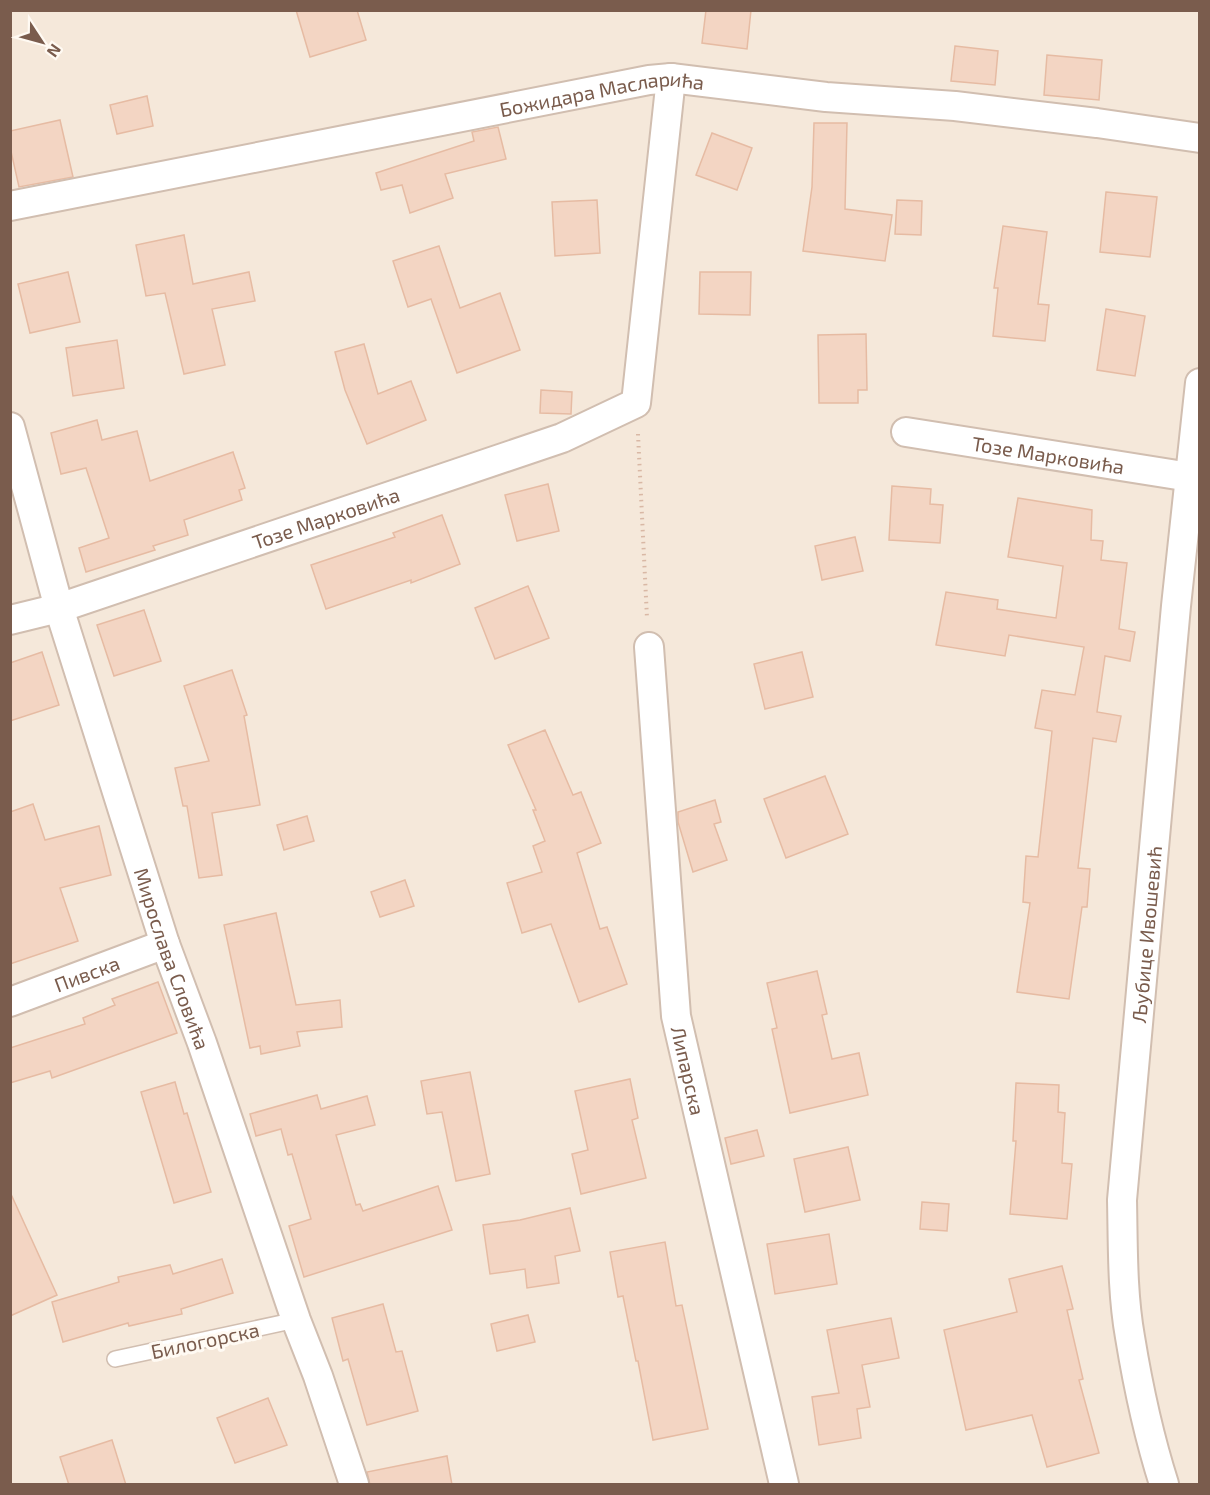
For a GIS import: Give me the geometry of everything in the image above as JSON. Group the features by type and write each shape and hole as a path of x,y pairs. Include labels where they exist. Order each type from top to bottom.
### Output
{"street":[{"name":"Божидара Масларића","path":"10,206 637,82 670,78 826,97 955,106 1200,138"},
{"path":"636,403 670,78"},
{"name":"Љубице Ивошевић","path":"1164,1485 1155,1456 1129,1336 1123,1270 1122,1200 1200,383"},
{"name":"Тозе Марковића","path":"10,620 59,608 562,438 636,403"},
{"name":"Мирослава Словића","path":"10,427 59,608 165,944 202,1043 354,1485"},
{"name":"Тозе Марковића","path":"906,432 1190,477"},
{"name":"Липарска","path":"649,647 676,1016 784,1485"},
{"name":"Пивска","path":"10,1002 165,944"}],"lane":[{"name":"Билогорска","path":"115,1359 296,1320"}],"path":[{"path":"636,403 649,647"}],"shaded area":[{"path":"11,11 1199,11 1199,1484 11,1484"}],"building":[{"path":"296,10 357,10 366,40 310,57"},
{"path":"706,10 751,10 747,49 702,43"},
{"path":"955,46 998,51 995,85 951,81"},
{"path":"1047,55 1102,60 1099,100 1044,95"},
{"path":"147,96 153,126 117,134 110,105"},
{"path":"60,120 73,177 19,187 10,147 10,131"},
{"path":"814,123 847,123 845,209 892,215 885,261 803,251 812,187"},
{"path":"498,127 506,159 445,174 453,198 410,213 402,185 381,190 376,173 474,141 472,132"},
{"path":"712,133 752,148 737,190 696,175"},
{"path":"1106,192 1157,197 1150,257 1100,252"},
{"path":"597,200 600,253 555,256 552,202"},
{"path":"897,200 922,201 921,235 895,234"},
{"path":"1003,226 1047,232 1038,304 1049,305 1045,341 993,336 998,288 994,288"},
{"path":"184,235 193,284 249,272 255,301 212,309 225,365 184,374 165,293 146,296 136,245"},
{"path":"439,246 460,308 500,293 520,350 457,373 431,299 408,307 393,261"},
{"path":"68,272 80,322 30,333 18,284"},
{"path":"700,272 751,272 750,315 699,314"},
{"path":"1106,309 1145,316 1135,376 1097,370"},
{"path":"866,334 867,390 858,390 858,403 819,403 818,335"},
{"path":"117,340 124,388 73,396 66,348"},
{"path":"364,344 378,394 411,381 426,420 367,444 345,390 335,352"},
{"path":"541,390 572,392 571,414 540,413"},
{"path":"97,420 102,440 137,431 150,481 233,452 245,488 239,490 242,500 184,520 188,535 153,546 155,550 86,572 79,548 109,538 86,468 61,474 51,433"},
{"path":"548,484 559,531 517,541 505,495"},
{"path":"892,486 931,489 930,504 943,505 940,543 889,540"},
{"path":"1018,498 1092,510 1091,540 1103,541 1101,560 1127,563 1119,629 1135,632 1130,661 1105,656 1097,712 1121,716 1116,742 1093,738 1078,868 1090,869 1087,907 1082,907 1069,999 1017,992 1030,903 1023,902 1026,856 1038,857 1052,731 1035,728 1042,690 1075,695 1084,647 1009,635 1005,656 936,645 946,592 998,600 997,609 1056,618 1063,566 1008,557"},
{"path":"442,515 460,564 411,583 411,580 326,609 311,565 395,537 393,533"},
{"path":"855,537 863,571 822,580 815,546"},
{"path":"528,586 549,638 495,659 475,608"},
{"path":"144,610 161,661 114,676 97,625"},
{"path":"42,652 59,705 10,721 10,663"},
{"path":"802,652 813,697 765,709 754,664"},
{"path":"232,670 247,715 244,716 260,805 212,813 222,875 199,878 187,806 183,806 175,768 209,761 184,686"},
{"path":"545,730 573,795 581,792 601,843 577,853 600,929 607,927 627,984 579,1002 551,924 522,933 507,883 542,872 533,846 545,841 533,810 536,810 508,745"},
{"path":"825,776 848,834 786,858 764,799"},
{"path":"715,800 721,822 714,824 727,860 693,872 678,822 678,812"},
{"path":"33,804 45,840 99,826 111,875 60,888 78,941 10,964 10,812"},
{"path":"307,816 314,841 284,850 277,825"},
{"path":"405,880 414,906 380,917 371,892"},
{"path":"276,913 296,1005 340,1000 342,1027 297,1032 300,1046 261,1054 260,1046 250,1048 224,925"},
{"path":"817,971 827,1014 822,1015 832,1059 859,1053 868,1095 790,1113 772,1029 777,1028 767,983"},
{"path":"158,982 177,1033 52,1078 50,1071 10,1083 10,1048 85,1024 83,1018 115,1005 112,999"},
{"path":"470,1072 490,1174 456,1181 442,1112 427,1114 421,1081"},
{"path":"630,1079 638,1118 632,1120 646,1178 581,1194 572,1154 588,1150 575,1091"},
{"path":"175,1082 211,1192 174,1203 141,1092"},
{"path":"1016,1083 1059,1085 1058,1112 1065,1113 1062,1163 1072,1164 1067,1219 1010,1214 1016,1141 1013,1141"},
{"path":"317,1095 321,1109 367,1096 375,1125 336,1135 356,1205 360,1204 363,1211 438,1186 452,1230 304,1277 289,1226 311,1219 292,1154 288,1155 281,1129 256,1136 250,1114"},
{"path":"757,1130 764,1156 731,1164 725,1138"},
{"path":"848,1147 860,1200 805,1212 794,1159"},
{"path":"10,1192 57,1295 10,1316"},
{"path":"922,1202 949,1204 947,1231 920,1229"},
{"path":"570,1208 580,1251 555,1256 559,1283 527,1288 525,1269 490,1274 483,1225 520,1220"},
{"path":"829,1234 837,1284 775,1294 767,1244"},
{"path":"665,1242 676,1306 682,1305 708,1429 653,1440 638,1361 636,1361 623,1296 618,1297 610,1252"},
{"path":"222,1259 233,1293 181,1309 182,1314 129,1326 128,1323 63,1342 52,1302 119,1282 118,1277 170,1265 173,1274"},
{"path":"1062,1266 1073,1309 1067,1310 1083,1379 1079,1380 1099,1453 1047,1467 1032,1415 966,1430 944,1330 1017,1312 1009,1279"},
{"path":"383,1304 396,1352 402,1351 418,1411 367,1425 348,1359 343,1361 332,1318"},
{"path":"528,1315 535,1342 497,1351 491,1324"},
{"path":"891,1318 899,1358 862,1365 870,1407 857,1409 861,1438 819,1445 812,1397 839,1393 827,1330"},
{"path":"268,1398 287,1445 235,1463 217,1418"},
{"path":"112,1440 126,1485 69,1485 60,1457"},
{"path":"447,1456 452,1485 370,1485 367,1472"}]}
